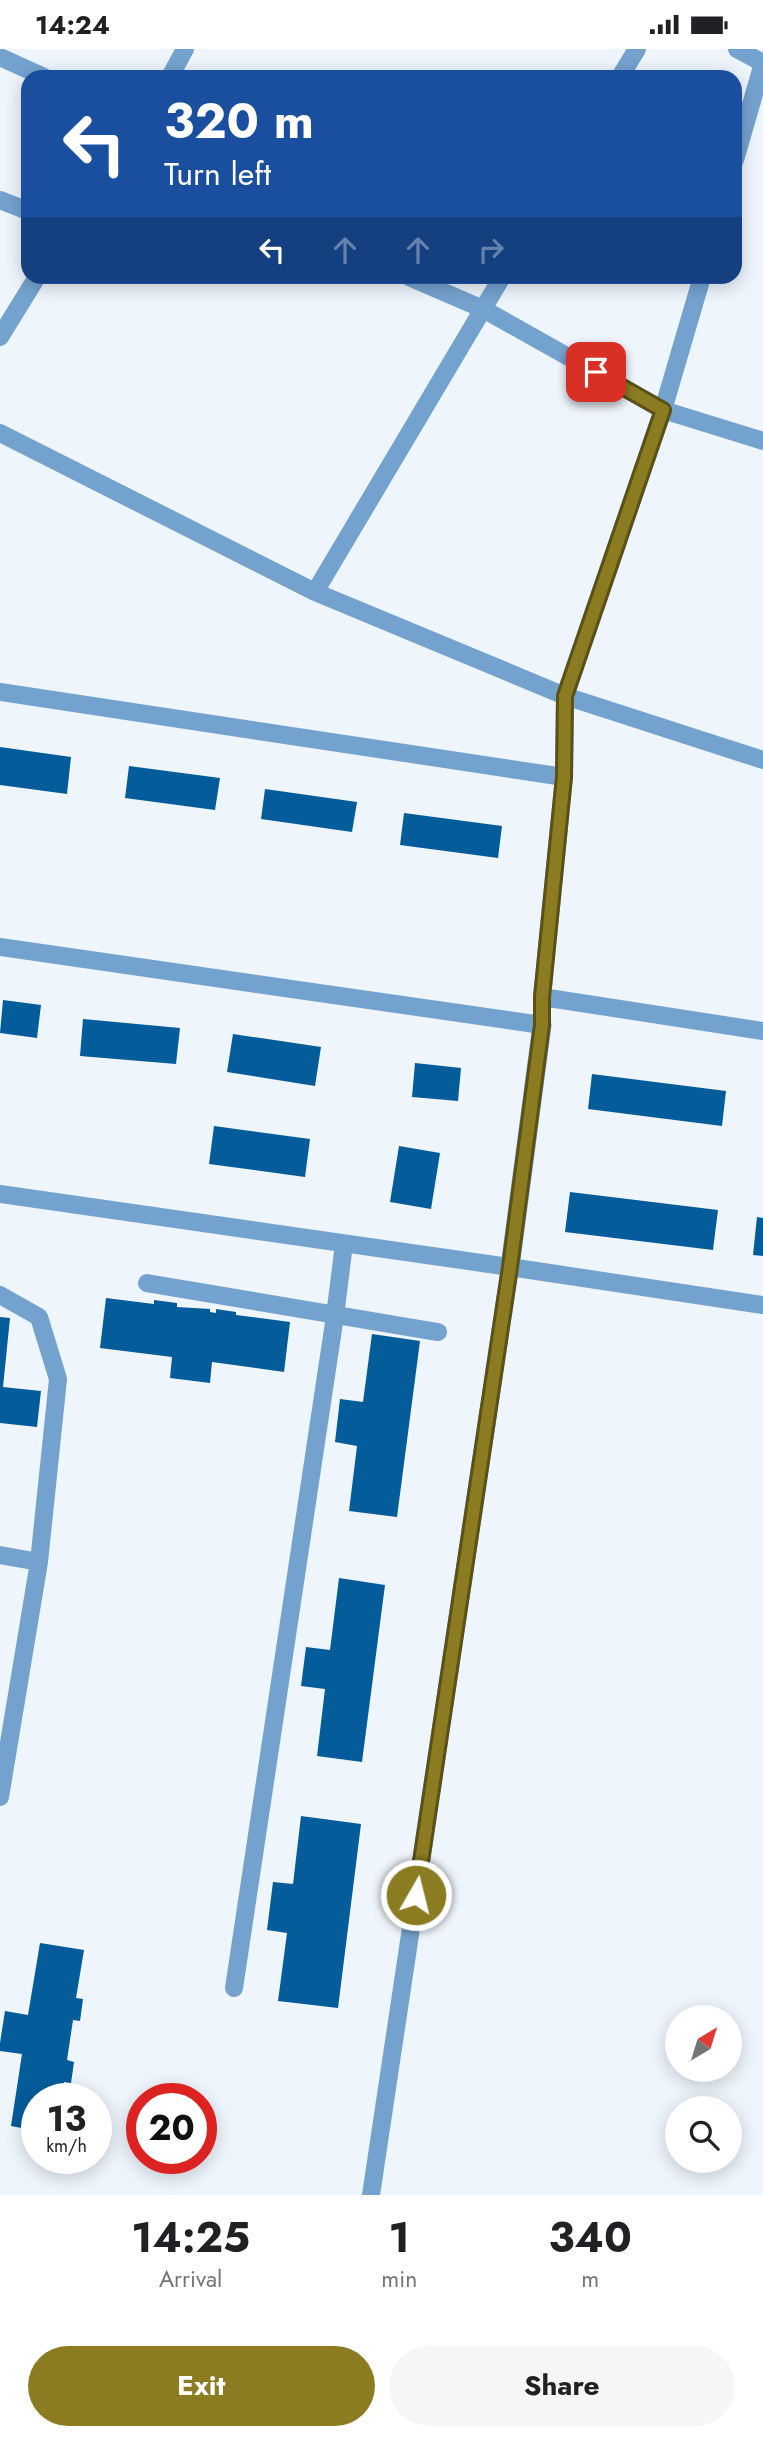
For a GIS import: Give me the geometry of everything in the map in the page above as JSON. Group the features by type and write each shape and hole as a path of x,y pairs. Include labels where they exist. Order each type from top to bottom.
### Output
{"street":[{"path":"510,1267 542,1025"}],"lane":[{"path":"174,70 185,49"},
{"path":"624,70 637,49"},
{"path":"737,49 763,63 742,136"},
{"path":"0,57 29,70"},
{"path":"0,200 21,208"},
{"path":"0,337 33,284"},
{"path":"425,284 483,309 663,410 763,441"},
{"path":"315,592 498,284"},
{"path":"0,947 542,1025 542,997 564,777 565,696 663,410 700,284"},
{"path":"0,433 315,592 565,696 763,760"},
{"path":"0,692 564,777"},
{"path":"542,997 763,1031"},
{"path":"0,1194 763,1305"},
{"path":"234,1988 344,1244"},
{"path":"372,2195 510,1267"},
{"path":"147,1283 438,1332"},
{"path":"0,1295 40,1317 58,1379 39,1562 0,1797"},
{"path":"0,1555 39,1562"}],"building":[{"path":"0,747 71,757 67,794 0,785"},
{"path":"129,766 220,778 215,810 125,798"},
{"path":"265,789 357,802 352,832 261,819"},
{"path":"404,813 502,826 498,858 400,845"},
{"path":"3,1000 41,1005 37,1038 0,1033"},
{"path":"83,1019 180,1028 176,1064 80,1056"},
{"path":"233,1034 321,1047 315,1086 227,1072"},
{"path":"415,1063 461,1068 458,1101 412,1097"},
{"path":"592,1074 726,1091 722,1126 588,1109"},
{"path":"214,1126 310,1139 305,1177 209,1164"},
{"path":"399,1146 440,1153 431,1209 390,1202"},
{"path":"570,1192 718,1210 713,1250 565,1232"},
{"path":"757,1217 763,1218 763,1256 753,1255"},
{"path":"106,1298 154,1304 154,1300 177,1303 177,1307 210,1309 210,1312 216,1313 216,1309 236,1312 236,1315 290,1322 284,1372 212,1362 210,1383 170,1378 172,1357 100,1348"},
{"path":"0,1317 10,1318 3,1387 41,1391 37,1427 0,1423"},
{"path":"372,1334 420,1341 397,1517 349,1511 357,1446 335,1442 340,1399 363,1402"},
{"path":"339,1578 385,1585 362,1762 317,1756 325,1689 301,1686 306,1647 330,1650"},
{"path":"301,1816 361,1824 338,2008 278,2001 287,1933 267,1930 273,1882 293,1884"},
{"path":"40,1943 84,1950 76,1998 83,1999 80,2021 73,2020 67,2060 74,2062 71,2083 21,2083 21,2128 11,2126 22,2054 0,2051 0,2043 5,2011 28,2015"}],"route":[{"path":"416,1895 510,1267 542,1025 542,997 564,777 565,696 663,410 596,372"}]}
